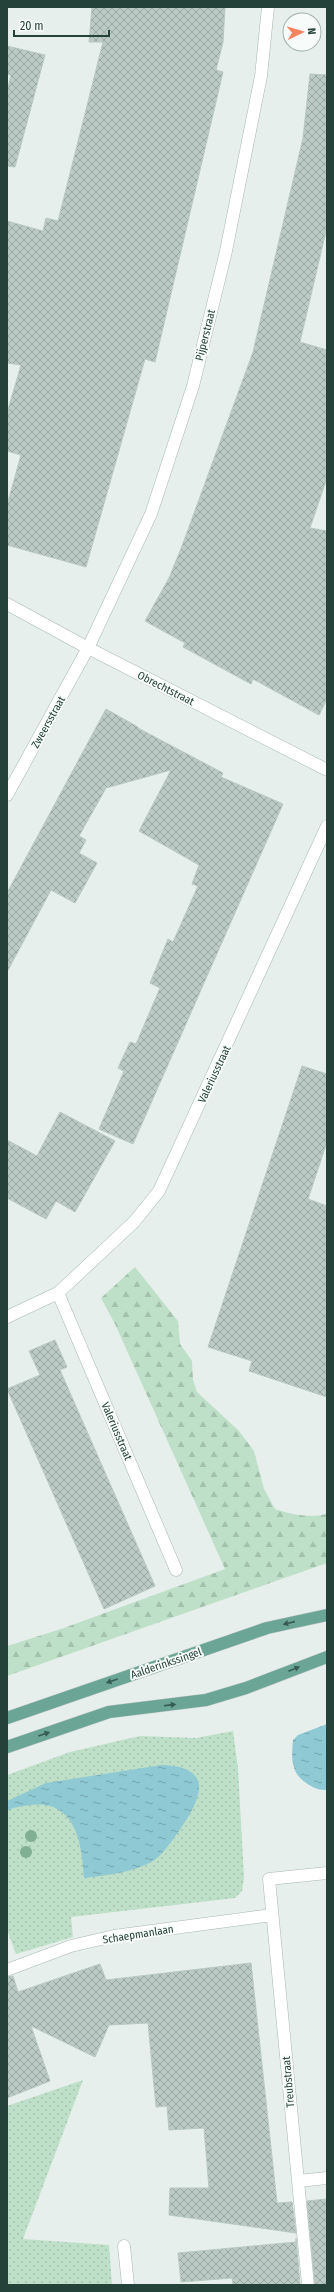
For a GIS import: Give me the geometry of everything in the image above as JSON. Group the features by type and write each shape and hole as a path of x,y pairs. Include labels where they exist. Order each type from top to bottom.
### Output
{"main road":[{"name":"Aalderinkssingel","path":"7,1718 267,1628 327,1615"},
{"path":"7,1747 109,1712 206,1700 246,1688 327,1657"}],"street":[{"name":"Pijperstraat","path":"88,648 151,514 193,386 226,251 257,99 268,7"},
{"name":"Obrechtstraat","path":"7,604 88,648 327,770"},
{"name":"Zweersstraat","path":"7,795 88,648"},
{"name":"Valeriusstraat","path":"7,1317 58,1293 134,1222 159,1191 327,826"},
{"name":"Valeriusstraat","path":"58,1293 176,1570"},
{"name":"Treubstraat","path":"308,2285 269,1878 327,1873"},
{"name":"Schaepmanlaan","path":"7,1970 71,1946 114,1936 272,1915"},
{"path":"298,2181 327,2178"},
{"path":"124,2246 128,2285"}],"green space":[{"path":"135,1267 178,1321 180,1344 192,1361 193,1380 197,1392 239,1431 254,1451 264,1489 275,1509 301,1515 314,1516 327,1514 327,1563 7,1676 7,1646 61,1629 225,1569 115,1324 101,1298"},
{"path":"233,1731 238,1768 244,1878 242,1891 235,1898 71,1917 73,1937 16,1954 7,1930 7,1775 70,1752 140,1736 196,1738"},
{"path":"83,2080 23,2239 109,2245 112,2285 7,2285 7,2106"}],"water":[{"path":"327,1724 327,1790 324,1790 311,1786 303,1781 299,1776 292,1760 292,1747 293,1740 298,1735"},
{"path":"162,1765 179,1767 191,1772 197,1778 199,1787 198,1797 187,1819 160,1855 145,1865 128,1871 84,1878 78,1839 74,1827 67,1817 58,1810 46,1805 31,1805 7,1811 7,1801 46,1783"}],"building":[{"path":"92,7 225,7 223,42 216,70 223,72 155,362 145,359 86,567 7,545 7,505 21,455 7,451 7,413 21,365 7,363 7,221 43,231 46,218 58,221 103,42 89,42"},
{"path":"7,46 45,55 15,167 7,166 7,92 11,75 7,74"},
{"path":"310,74 327,75 327,227 300,342 327,350 327,478 310,528 327,531 327,699 319,715 253,679 251,684 183,647 185,643 145,621 169,578 182,546 253,352 303,138"},
{"path":"106,709 138,728 223,773 221,777 283,804 133,1144 99,1129 124,1071 118,1068 130,1042 136,1044 160,988 150,983 168,939 173,942 198,886 192,884 199,865 139,831 171,770 106,788 79,836 86,840 79,853 97,863 75,903 51,890 7,972 7,893"},
{"path":"302,1066 327,1074 327,1142 308,1199 327,1206 327,1397 249,1371 252,1361 208,1347"},
{"path":"60,1112 115,1141 75,1212 56,1201 46,1219 7,1198 7,1140 37,1156"},
{"path":"55,1340 67,1367 60,1370 155,1586 104,1609 7,1389 40,1375 29,1351"},
{"path":"251,1963 277,2203 292,2202 296,2233 169,2215 170,2188 209,2188 204,2128 169,2130 167,2106 156,2107 148,2023 109,2025 95,2057 31,2026 50,2081 7,2098 7,1977 13,1976 18,1992 100,1964 106,1980"},
{"path":"327,2199 327,2285 315,2285 307,2201"},
{"path":"296,2238 300,2285 233,2285 232,2278 181,2282 178,2253 296,2242"}]}
